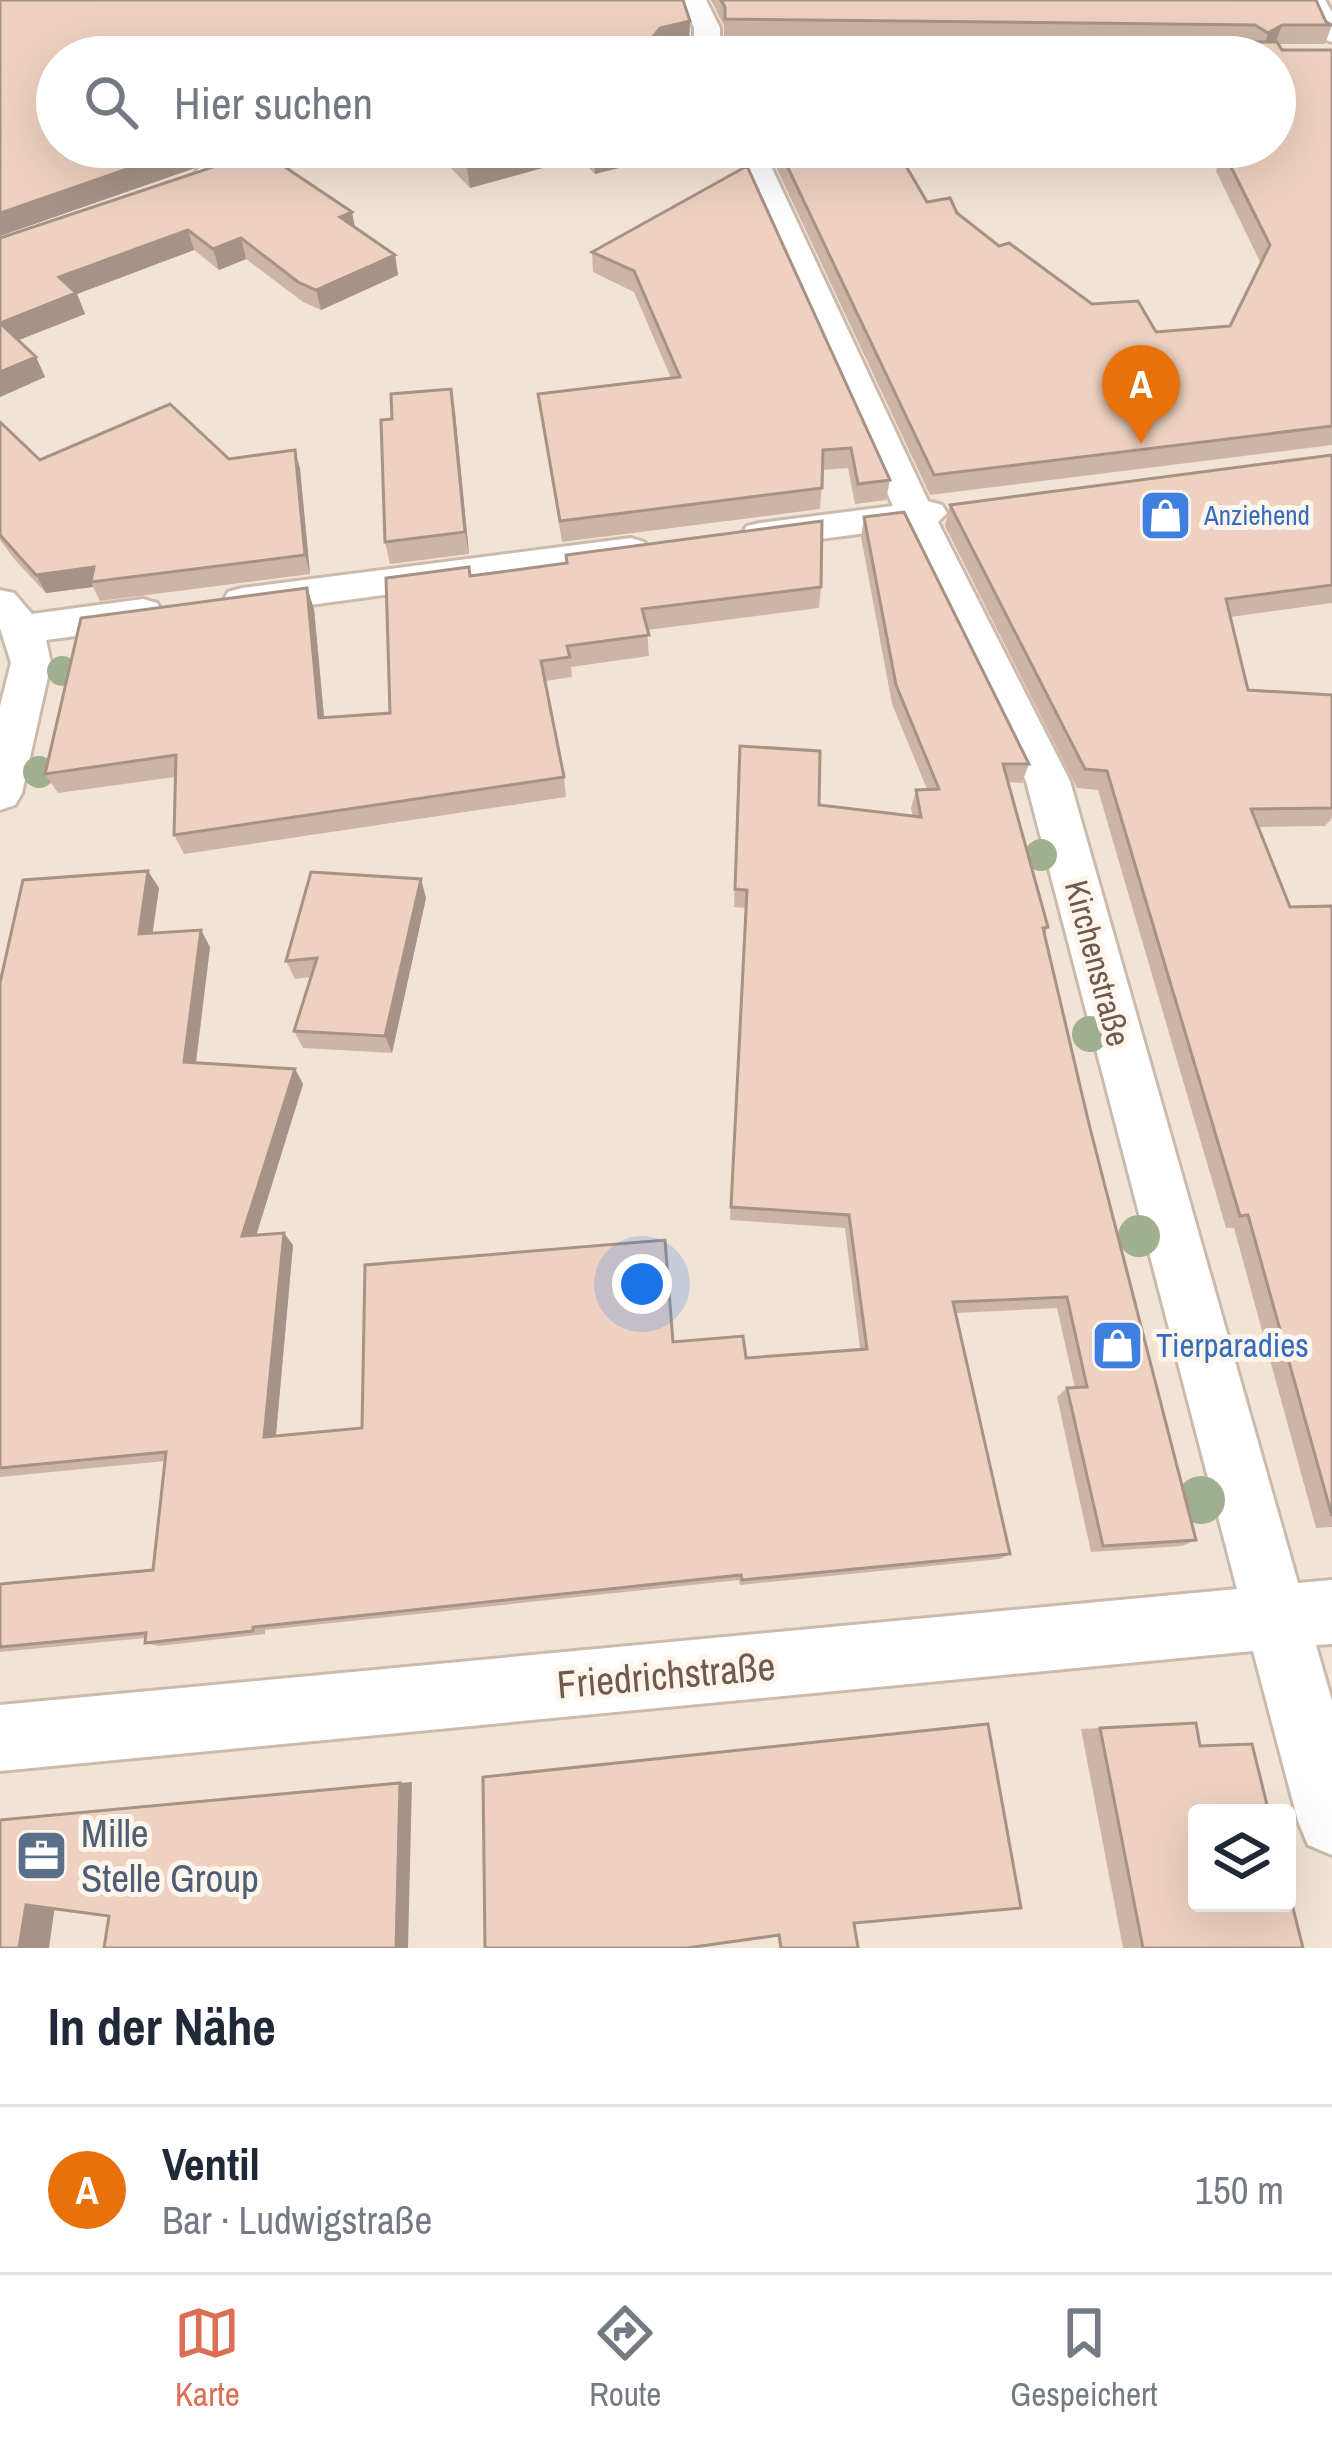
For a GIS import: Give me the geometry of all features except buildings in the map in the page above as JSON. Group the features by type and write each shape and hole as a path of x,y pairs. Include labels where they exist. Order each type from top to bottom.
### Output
{"street":[{"path":"694,0 706,36"},
{"path":"1313,0 1328,49"},
{"path":"177,186 232,168"},
{"name":"Kirchenstraße","path":"759,168 939,512 1048,781 1305,1615 1332,1821"},
{"path":"728,539 939,512"},
{"path":"0,793 31,663 11,616 199,606 658,548"},
{"name":"Friedrichstraße","path":"0,1738 1305,1615"}],"shaded area":[{"path":"0,0 1332,0 1332,1948 0,1948"}],"place":[{"name":"Ventil","path":"1141,444"},
{"name":"Anziehend","path":"1165,515"},
{"name":"Tierparadies","path":"1117,1345"},
{"name":"Mille Stelle Group","path":"42,1855"}]}
